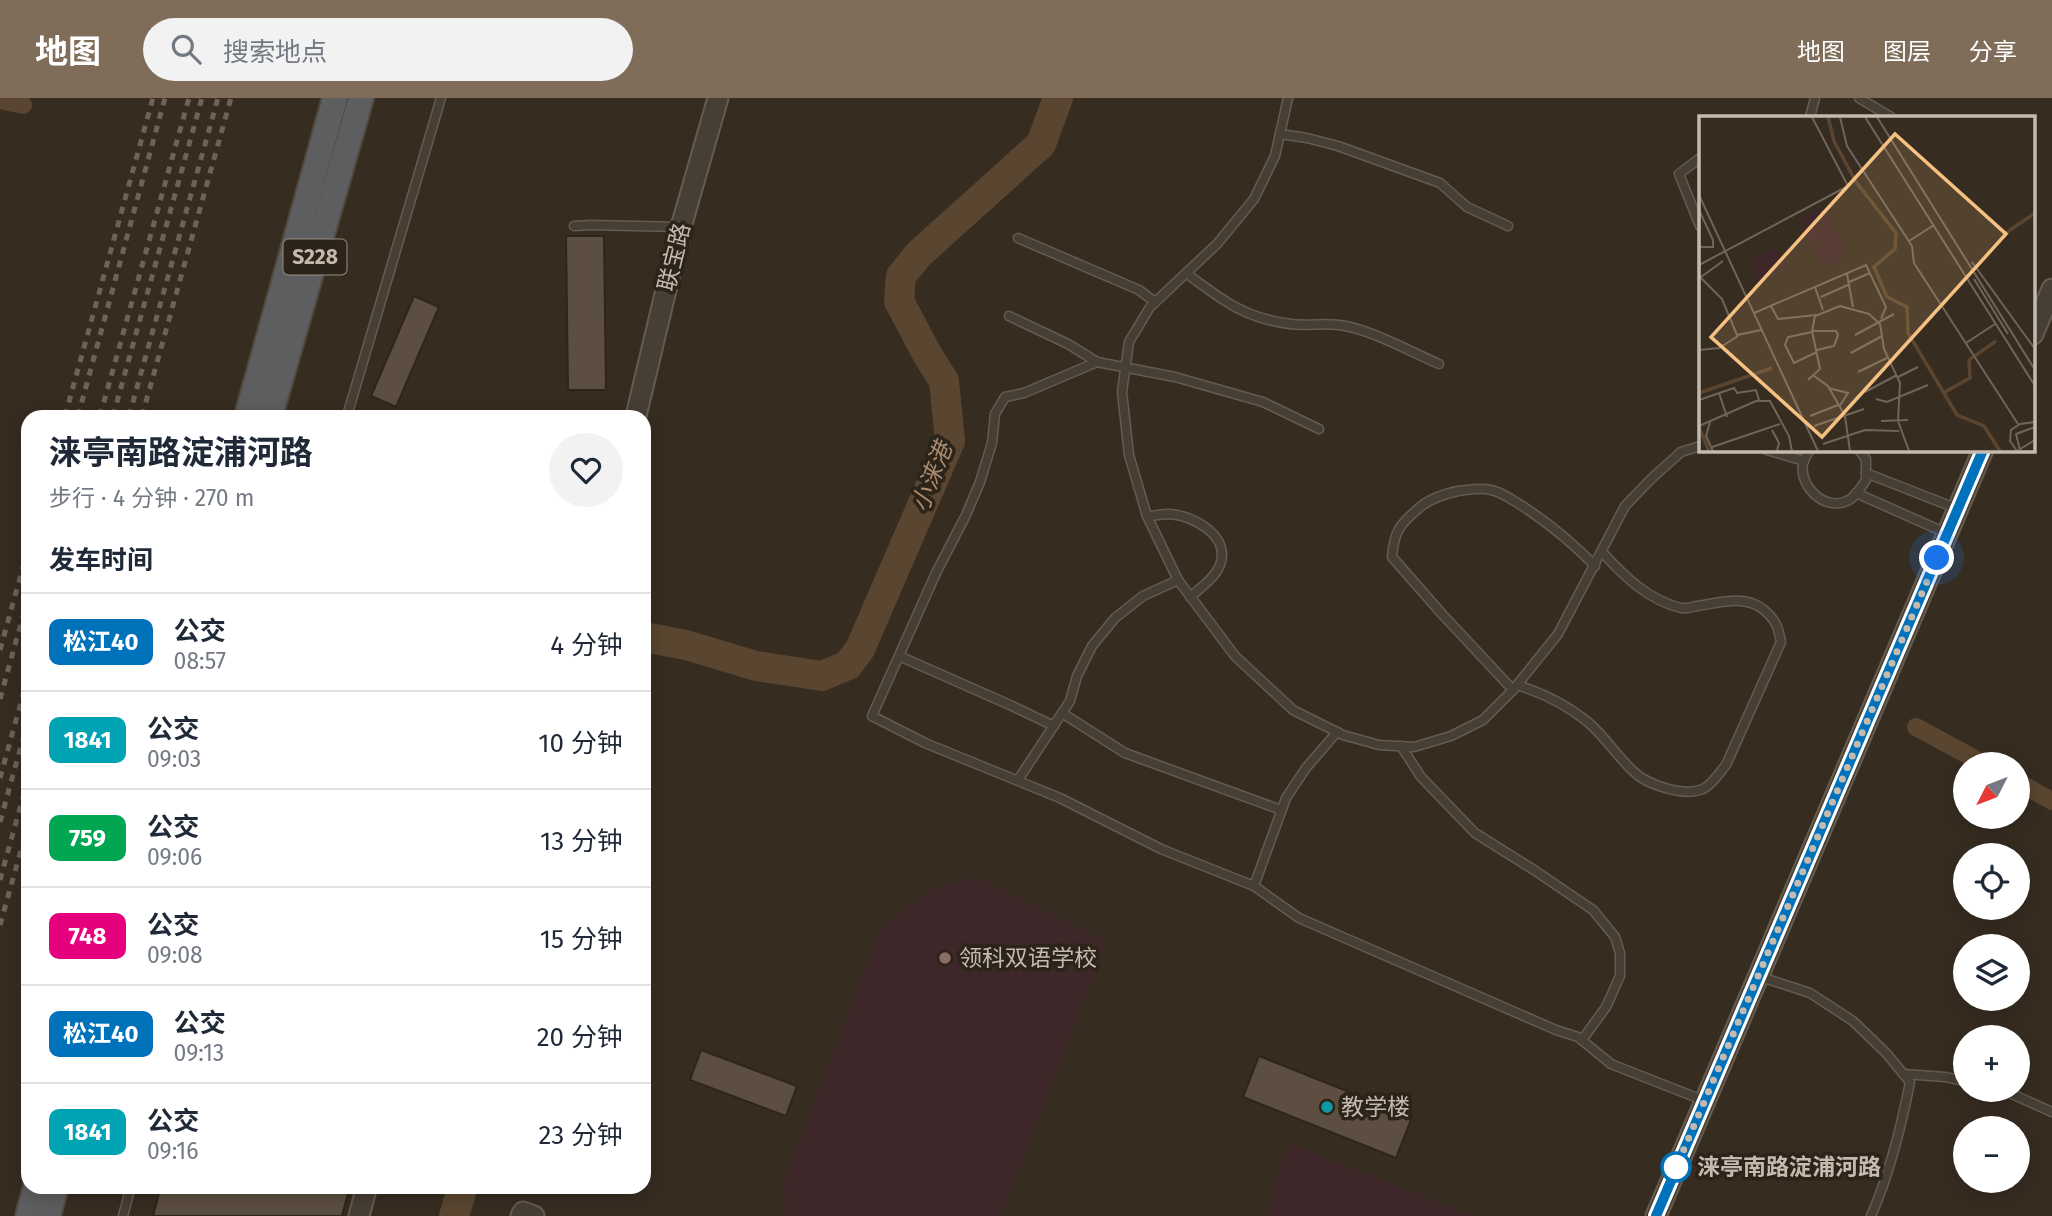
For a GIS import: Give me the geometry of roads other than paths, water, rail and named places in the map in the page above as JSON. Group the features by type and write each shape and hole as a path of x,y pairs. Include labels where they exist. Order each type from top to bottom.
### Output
{"highway":[{"path":"323,142 325,98"},
{"name":"S228","path":"249,410 335,98"},
{"name":"S228","path":"272,410 361,98"},
{"path":"348,142 379,98"},
{"path":"28,1216 34,1194"},
{"path":"48,1216 54,1194"}],"street":[{"name":"联宝路","path":"637,410 681,227 718,98"},
{"path":"2035,329 2052,289"},
{"path":"1656,1216 1982,452"},
{"path":"359,1216 365,1194"},
{"path":"521,1216 523,1212 534,1216"}],"lane":[{"path":"349,410 441,98"},
{"path":"1288,98 1275,156 1254,199 1217,244 1150,307 1129,342 1122,392 1129,455 1147,516 1178,580 1235,656 1293,710 1337,732 1379,745 1401,747 1414,747 1451,736 1483,720 1515,687 1558,634 1625,506 1681,452 1699,446"},
{"path":"1810,116 1815,98"},
{"path":"1859,98 1889,116"},
{"path":"1280,134 1338,146 1440,183 1467,207 1508,226"},
{"path":"1699,159 1679,174 1699,224"},
{"path":"574,226 681,227"},
{"path":"1018,238 1139,290 1155,302"},
{"path":"1186,273 1227,303 1261,319 1291,324 1339,325 1362,331 1439,364"},
{"path":"1009,316 1068,344 1097,362 1175,377 1263,402 1319,429"},
{"path":"1097,362 1024,393 1005,397 995,414 992,443 980,482 872,716 925,743 1060,798 1161,849 1254,887 1299,918 1556,1030 1578,1037 1611,1064 1705,1101"},
{"path":"1774,452 1804,461"},
{"path":"1809,452 1804,461 1804,479 1817,498 1835,504 1850,501 1866,480 1866,459 1861,452"},
{"path":"1866,473 1958,509"},
{"path":"1595,566 1548,522 1490,489 1451,493 1428,500 1401,524 1393,540 1392,557 1442,614 1515,687 1544,694 1589,723 1635,773 1665,788 1685,793 1703,789 1726,765 1781,642 1778,626 1756,603 1737,600 1683,608 1650,595 1602,552"},
{"path":"1856,494 1947,534"},
{"path":"1147,516 1171,514 1192,519 1212,532 1222,549 1220,565 1207,582 1190,597"},
{"path":"1018,779 1070,701 1077,676 1092,646 1115,618 1143,596 1178,580"},
{"path":"900,656 1054,726"},
{"path":"1062,713 1125,753 1281,810"},
{"path":"1254,887 1286,798 1306,768 1337,732"},
{"path":"1401,747 1421,777 1475,833 1585,904 1615,937 1620,953 1620,976 1606,1007 1582,1040"},
{"path":"1758,976 1810,993 1853,1021 1910,1082 1883,1190 1871,1216"},
{"path":"1903,1074 1953,1079"},
{"path":"2030,1102 2052,1112"},
{"path":"123,1216 129,1194"}],"waterway":[{"name":"小涞港","path":"651,638 686,645 756,666 822,676 848,665 860,649 950,441 944,381 899,301 901,276 919,254 1041,144 1058,98"},
{"path":"0,100 23,105"},
{"path":"1916,727 1962,752"},
{"path":"2030,789 2052,801"},
{"name":"小涞港","path":"454,1216 461,1194"}],"railway":[{"path":"67,410 153,98"},
{"path":"80,410 165,98"},
{"path":"102,410 189,98"},
{"path":"115,410 202,98"},
{"path":"131,410 218,98"},
{"path":"144,410 231,98"},
{"path":"0,650 21,574"},
{"path":"0,699 21,623"},
{"path":"0,778 21,702"},
{"path":"0,822 21,746"},
{"path":"0,880 21,804"},
{"path":"0,925 21,850"}],"place":[{"name":"领科双语学校","path":"945,958"},
{"name":"教学楼","path":"1327,1107"},
{"name":"涞亭南路淀浦河路","path":"1676,1167"}]}
